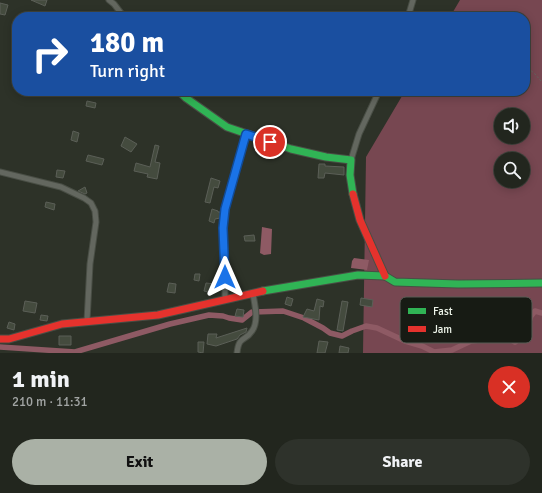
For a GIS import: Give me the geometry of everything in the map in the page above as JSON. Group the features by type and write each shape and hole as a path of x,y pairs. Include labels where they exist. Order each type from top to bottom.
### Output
{"street":[{"path":"109,0 120,12"},
{"path":"409,12 413,0"},
{"path":"184,96 227,126 246,134 291,149 326,157 352,160"},
{"path":"377,96 359,134 351,166 353,198 362,223 386,276"},
{"path":"225,299 225,254 223,228 225,209 246,134"},
{"path":"0,172 61,187 91,203 95,212 96,222 90,264 87,321"},
{"path":"0,339 9,339 62,324 158,315 274,289 358,275 386,276 395,282 458,284 542,283"},
{"path":"236,353 242,338 252,331 254,326 256,316 253,294"}],"path":[{"path":"530,70 542,82"}],"shaded area":[{"path":"460,0 542,0 542,353 363,353 366,157 402,96 530,96 530,12 453,12"},
{"path":"262,227 272,229 271,254 264,255 260,253"},
{"path":"354,258 369,260 367,270 351,268"}],"building":[{"path":"31,0 47,0 45,6"},
{"path":"0,3 8,5 5,15 0,14"},
{"path":"87,101 96,103 95,108 86,106"},
{"path":"73,131 79,133 77,142 71,140"},
{"path":"125,137 137,144 131,152 121,146"},
{"path":"155,145 159,146 155,162 160,163 157,179 147,177 148,174 134,171 136,163 150,167"},
{"path":"88,155 104,159 102,165 86,161"},
{"path":"319,164 325,164 325,166 344,167 344,175 325,173 324,178 318,178"},
{"path":"57,170 65,171 63,178 56,177"},
{"path":"211,178 220,181 218,188 214,187 210,203 205,202"},
{"path":"85,187 87,193 85,194 78,191"},
{"path":"46,202 55,204 54,210 45,207"},
{"path":"212,209 221,212 220,218 215,219 214,223 209,221"},
{"path":"254,235 255,241 245,241 244,236"},
{"path":"195,274 200,274 199,281 194,280"},
{"path":"169,283 176,284 175,293 167,292"},
{"path":"206,283 215,284 213,293 204,291"},
{"path":"287,297 293,299 291,306 285,304"},
{"path":"361,298 373,300 372,307 360,305"},
{"path":"317,299 324,301 323,307 320,306 319,320 303,317 307,309 314,311"},
{"path":"25,301 37,303 35,313 23,311"},
{"path":"342,301 348,302 343,331 337,330"},
{"path":"237,309 244,310 243,317 235,316"},
{"path":"41,315 48,316 47,321 40,320"},
{"path":"9,322 15,324 14,330 7,328"},
{"path":"247,328 246,332 240,335 237,339 216,346 207,344 208,334 217,334 216,338"},
{"path":"59,336 71,336 71,345 59,345"},
{"path":"319,341 328,342 325,353 317,353"},
{"path":"198,342 204,342 203,353 198,352"},
{"path":"340,346 349,348 348,353 339,353"}],"waterway":[{"path":"0,347 75,352 170,324 209,315 242,320 252,312 283,311 304,318 330,333 342,336 366,326 377,328 400,339"},
{"path":"532,315 535,311 542,313"},
{"path":"412,343 434,352 452,350 467,343"}],"traffic: fast":[{"path":"184,96 227,127 291,149 326,157 351,160 350,175 353,194"},
{"path":"263,291 358,275 385,276 395,282 458,284 542,283"}],"traffic: jam":[{"path":"353,194 360,220 385,276"},
{"path":"0,339 9,339 62,324 158,315 263,291"}],"route":[{"path":"225,277 223,228 225,209 230,185 238,165 246,134 270,142"}]}
